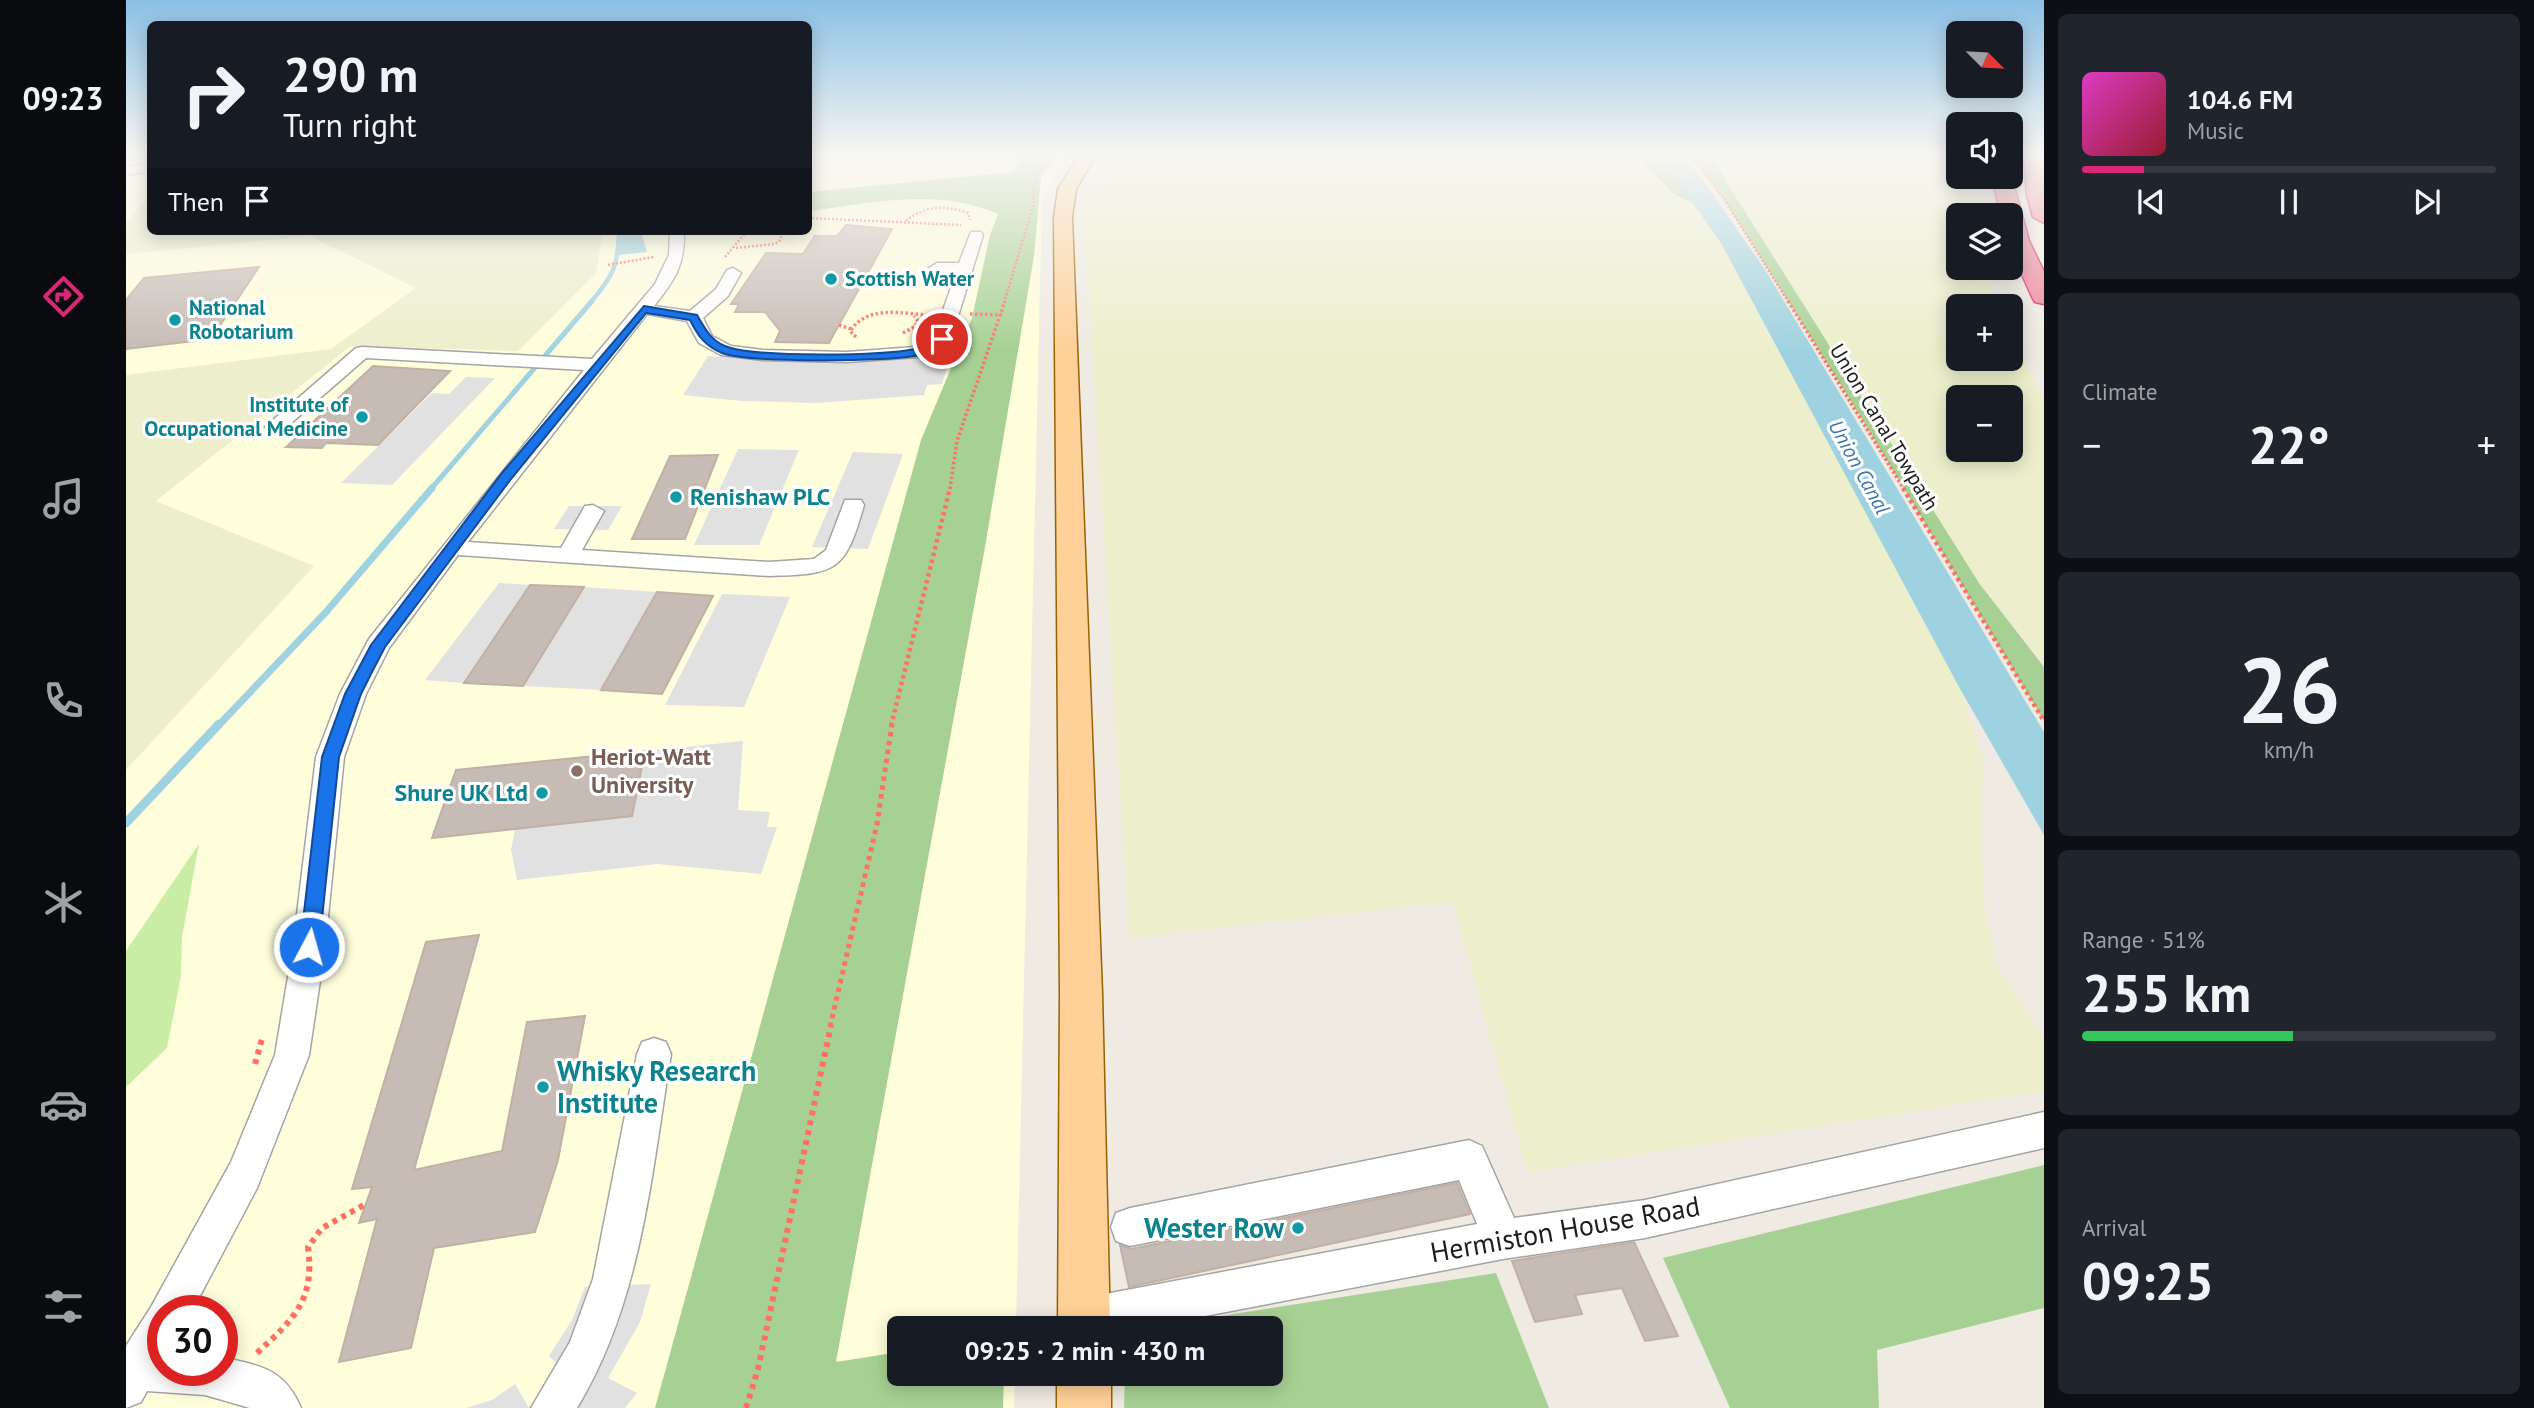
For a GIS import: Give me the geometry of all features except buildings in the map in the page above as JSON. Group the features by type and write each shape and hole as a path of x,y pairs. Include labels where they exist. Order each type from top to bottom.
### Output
{"highway":[{"path":"2013,221 2018,241 2044,297"}],"main road":[{"path":"1063,221 1084,1316"},
{"path":"1084,1386 1084,1408"}],"street":[{"path":"179,1295 244,1175 292,1055 309,947 330,757 353,694 378,645 662,285 677,255 677,235"},
{"path":"644,309 694,317 705,339 727,351 800,357 919,352 942,339 975,235"},
{"path":"937,268 964,268"},
{"path":"426,355 441,341"},
{"path":"538,361 598,365"},
{"path":"452,548 769,569 821,567 833,560 844,537 853,505"},
{"path":"567,557 593,511"},
{"path":"553,1408 586,1354 613,1279 654,1055"},
{"name":"Hermiston House Road","path":"1123,1316 1503,1238 1645,1219 2044,1130"},
{"path":"1130,1227 1469,1158 1503,1238"},
{"path":"131,1378 147,1351"},
{"path":"238,1381 260,1387 279,1408"}],"lane":[{"path":"694,317 731,282 733,273"},
{"path":"275,427 362,352 538,361"}],"path":[{"path":"848,221 972,226 970,221"},
{"path":"746,1408 758,1369 810,1114 877,824 891,727 950,491 957,441 1002,315 1029,221"},
{"name":"Union Canal Towpath","path":"1738,221 1810,334 2044,721"},
{"path":"736,248 753,249 774,244 779,242 782,235"},
{"path":"608,264 662,255 659,263"},
{"path":"860,338 852,335 851,329 859,319 891,312 914,316 918,321 916,326 895,336"},
{"path":"839,325 851,329"},
{"path":"252,1072 264,1034"},
{"path":"238,1370 293,1318 309,1284 308,1247 322,1228 366,1204"}],"shaded area":[{"name":"Heriot-Watt University","path":"126,221 147,221 147,235 812,235 812,221 1042,221 1016,1316 887,1316 887,1386 1015,1386 1014,1408 126,1408"},
{"path":"147,221 147,235 602,235 596,273 518,351 351,346 156,501 314,566 126,770 126,375 331,349 416,288 310,236 126,254 126,222"},
{"path":"1084,221 1706,221 1721,243 1959,687 1983,760 1981,834 1985,911 1997,965 2044,1037 2044,1091 1528,1172 1452,902 1129,938"},
{"path":"1751,221 1946,221 1946,280 1990,280 1994,294 1946,294 1946,371 2023,371 2023,358 2044,401 2044,663 1979,583"},
{"path":"951,355 942,384 927,385 924,395 817,403 742,401 683,395 708,356 847,362"},
{"path":"466,377 495,378 392,485 341,483 432,393 449,394"},
{"path":"738,449 799,450 759,545 694,545"},
{"path":"853,452 903,454 868,549 812,547"},
{"path":"569,506 622,506 608,530 554,529"},
{"path":"499,583 530,585 464,683 425,680"},
{"path":"584,587 657,592 601,690 523,686"},
{"path":"722,594 790,597 744,707 665,705"},
{"path":"743,741 738,810 770,812 767,827 777,827 761,874 657,864 517,880 511,850 515,829 631,816 645,751"},
{"path":"651,1284 640,1322 608,1378 637,1393 625,1408 535,1408 567,1373 549,1356 572,1320 585,1287"},
{"path":"515,1384 529,1408 466,1408 492,1400"}],"green space":[{"path":"995,221 1037,221 1034,256 985,547 836,1362 887,1354 887,1386 1004,1386 1003,1408 655,1408 921,440 972,318"},
{"path":"1738,221 1751,221 1979,583 2044,667 2044,721 1859,414"},
{"path":"199,844 182,937 181,976 167,1048 126,1087 126,951"},
{"path":"2044,1165 2044,1308 1877,1350 1879,1408 1730,1408 1663,1258"},
{"path":"1496,1273 1549,1408 1124,1408 1125,1386 1283,1386 1283,1316 1221,1316"}],"water":[{"name":"Union Canal","path":"1705,221 1731,221 1764,268 2044,732 2044,835 1959,687 1721,243"},
{"path":"619,235 642,235 647,252 618,255"}],"waterway":[{"path":"590,303 613,270 619,235"},
{"path":"431,489 592,301"},
{"path":"218,726 326,612 432,488"},
{"path":"126,823 219,724"}],"place":[{"name":"Scottish Water","path":"831,279"},
{"name":"National Robotarium","path":"175,320"},
{"name":"Institute of Occupational Medicine","path":"362,417"},
{"name":"Renishaw PLC","path":"676,497"},
{"name":"Heriot-Watt University","path":"577,771"},
{"name":"Shure UK Ltd","path":"542,793"},
{"name":"Whisky Research Institute","path":"543,1087"},
{"name":"Wester Row","path":"1298,1228"}],"route":[{"path":"309,947 330,757 353,694 378,645 507,476 644,309 694,317 705,339 727,351 762,355 800,357 919,352 942,339"}]}
